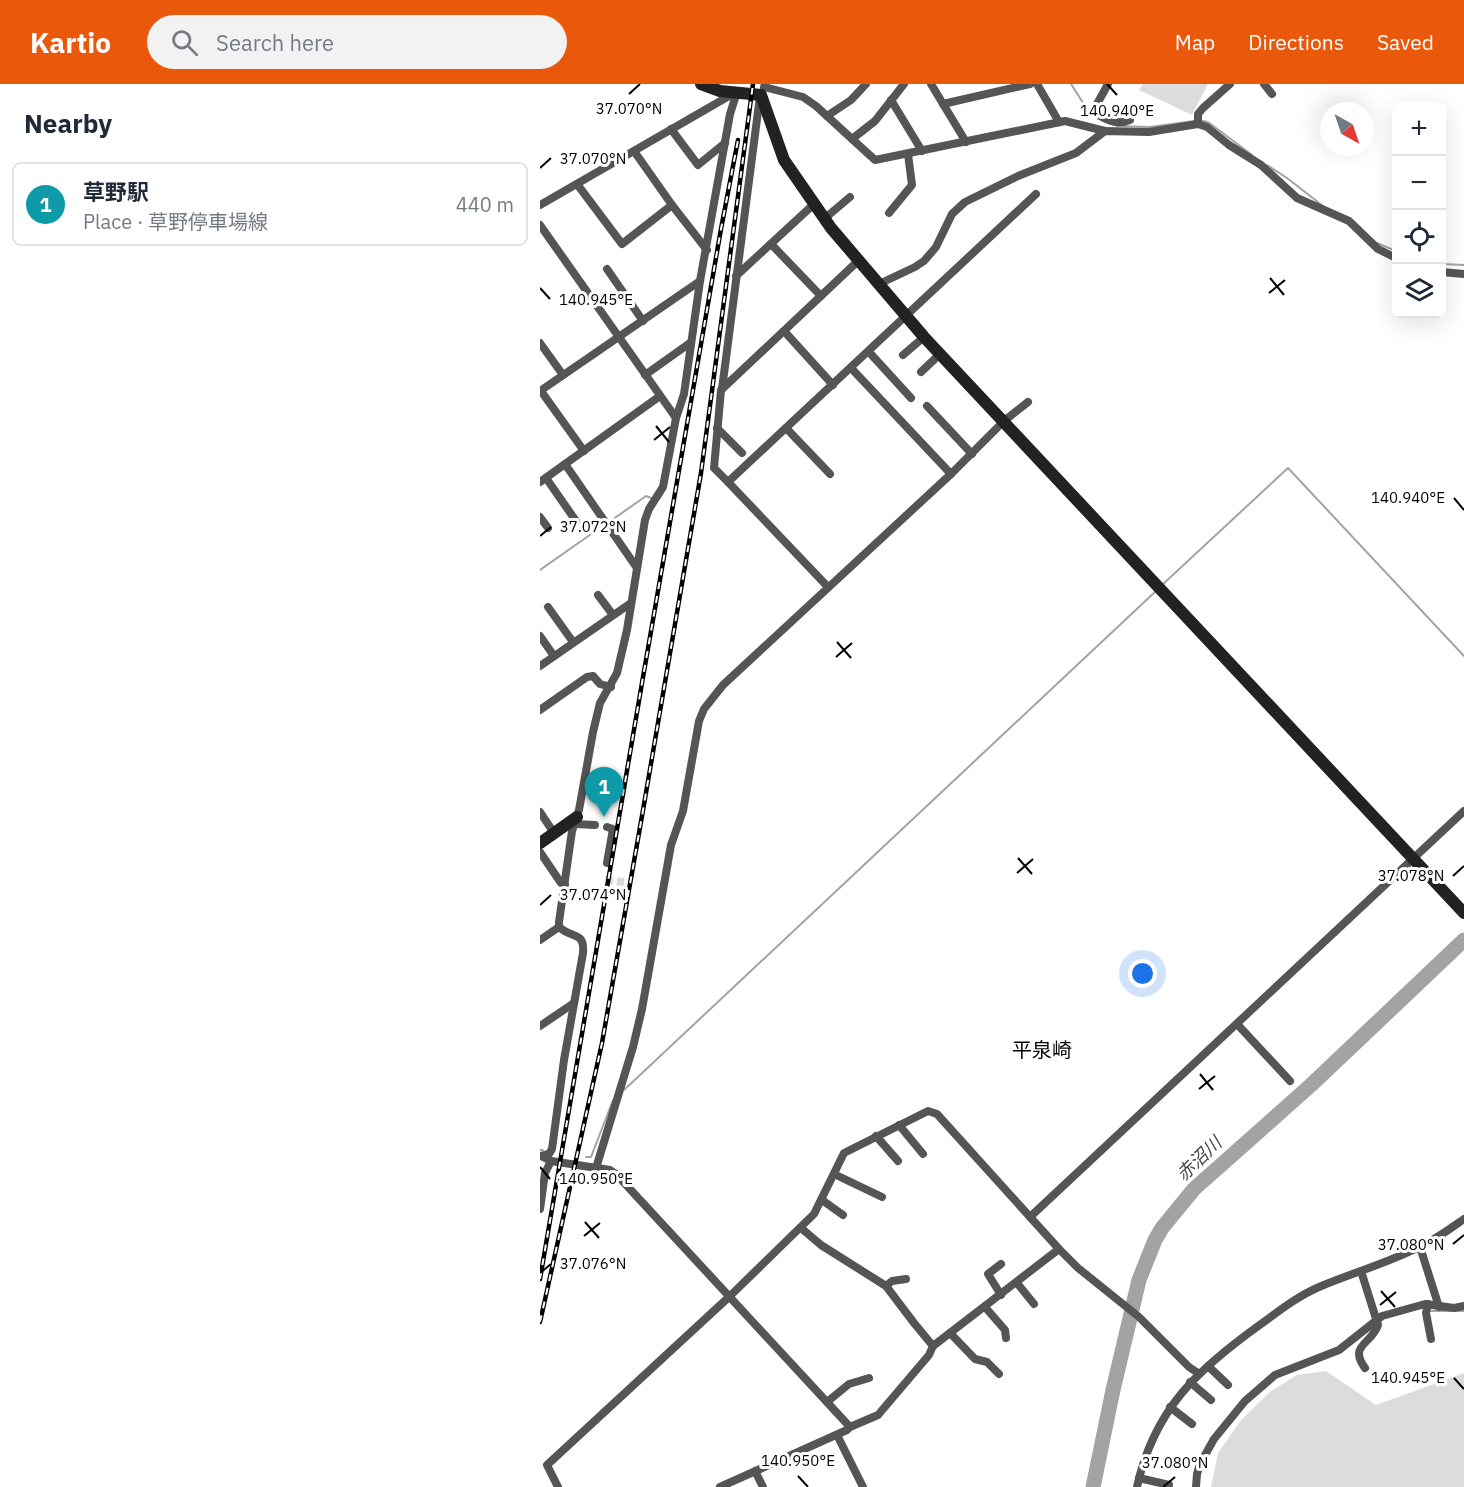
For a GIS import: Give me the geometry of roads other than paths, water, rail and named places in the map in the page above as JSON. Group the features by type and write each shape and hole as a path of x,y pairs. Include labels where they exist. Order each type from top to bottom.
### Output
{"street":[{"path":"701,84 720,91 764,89 803,98 827,116 875,160 1065,121 1105,131 1149,132 1198,122 1261,165 1297,198 1348,221 1378,249 1392,256"},
{"path":"827,116 851,100 866,84"},
{"path":"852,139 875,120 904,84"},
{"path":"931,84 966,142"},
{"path":"982,84 987,93"},
{"path":"943,104 1030,84"},
{"path":"1037,84 1059,122"},
{"path":"1093,128 1100,116 1097,104 1108,84"},
{"path":"1198,122 1198,114 1203,108 1230,84"},
{"path":"1264,84 1272,94"},
{"path":"764,89 784,160 824,219 858,261 924,337 1464,913"},
{"path":"764,89 736,276 714,468 828,587"},
{"path":"540,205 737,92"},
{"path":"540,940 559,927 576,820 600,703 617,674 648,509 663,487 676,418 684,394 700,281 737,92"},
{"path":"891,100 922,151"},
{"path":"1100,116 1113,121 1130,120"},
{"path":"671,129 698,165 726,143"},
{"path":"879,285 924,261 936,247 952,214 965,202 1018,176 1076,153 1105,131"},
{"path":"634,151 707,250"},
{"path":"889,213 912,185 908,154"},
{"path":"578,184 622,244 672,205"},
{"path":"729,482 1036,194"},
{"path":"824,219 850,197"},
{"path":"736,276 814,204"},
{"path":"540,225 676,418"},
{"path":"771,244 821,296"},
{"path":"722,390 858,261"},
{"path":"607,269 643,321"},
{"path":"1446,272 1464,274"},
{"path":"584,451 540,391 700,281"},
{"path":"784,330 833,385"},
{"path":"903,355 924,337"},
{"path":"540,343 563,375"},
{"path":"645,375 690,343"},
{"path":"868,352 911,398"},
{"path":"921,372 940,354"},
{"path":"851,368 951,474"},
{"path":"576,521 542,479 660,396"},
{"path":"596,1168 642,1009 671,845 682,811 699,721 704,709 723,685 1028,402"},
{"path":"927,406 972,454"},
{"path":"717,428 742,453"},
{"path":"786,428 830,474"},
{"path":"565,464 637,568"},
{"path":"540,517 548,528"},
{"path":"598,595 612,615"},
{"path":"540,666 631,603"},
{"path":"548,607 573,642"},
{"path":"540,636 554,656"},
{"path":"540,710 587,677 593,676 600,684 611,687"},
{"path":"1030,1217 1464,811"},
{"path":"540,812 554,833"},
{"path":"540,843 576,820 595,825"},
{"path":"607,828 613,829 607,862"},
{"path":"540,852 561,883 565,885"},
{"path":"540,1209 545,1158 552,1149 564,1060 584,943 580,937 559,927"},
{"path":"540,1026 574,1003"},
{"path":"1237,1024 1290,1081"},
{"path":"558,1487 547,1465 801,1228 814,1214 844,1153 928,1111 934,1112 1078,1268 1137,1315 1189,1367 1198,1373"},
{"path":"899,1125 923,1154"},
{"path":"876,1136 898,1161"},
{"path":"545,1158 610,1170 616,1174 850,1427"},
{"path":"834,1174 882,1197"},
{"path":"822,1200 843,1215"},
{"path":"1169,1485 1138,1483 1142,1463 1153,1436 1170,1407 1198,1373 1252,1330 1317,1288 1420,1247 1464,1219"},
{"path":"801,1228 821,1245 886,1286 933,1346"},
{"path":"1420,1247 1439,1307"},
{"path":"720,1487 878,1415 922,1364 933,1346 1059,1249"},
{"path":"1001,1264 988,1274 1001,1295"},
{"path":"1361,1271 1377,1322 1375,1333 1358,1352 1358,1357 1365,1368"},
{"path":"886,1286 892,1281 906,1279"},
{"path":"1017,1283 1034,1304"},
{"path":"1196,1487 1198,1469 1208,1448 1237,1410 1275,1375 1344,1347 1377,1322 1416,1305 1428,1308 1464,1306"},
{"path":"985,1307 1005,1329 1006,1338"},
{"path":"1428,1308 1431,1339"},
{"path":"950,1333 975,1359 987,1362 999,1374"},
{"path":"1208,1366 1228,1385"},
{"path":"828,1402 849,1384 869,1378"},
{"path":"1190,1382 1211,1401"},
{"path":"1170,1407 1192,1424"},
{"path":"837,1435 863,1487"},
{"path":"755,1471 763,1487"}],"waterway":[{"path":"1071,84 1087,109 1098,119"},
{"path":"1117,126 1150,127 1194,121"},
{"path":"1203,121 1208,122 1252,155"},
{"path":"1267,165 1323,206"},
{"path":"1377,243 1392,249"},
{"path":"1446,264 1464,265"},
{"path":"1162,585 1288,468 1464,656"},
{"path":"609,522 646,496 651,498"},
{"path":"540,570 604,525"},
{"path":"624,1090 1156,591"},
{"name":"赤沼川","path":"1093,1487 1139,1280 1162,1228 1194,1189 1311,1085 1464,940"},
{"path":"586,1157 591,1157 613,1100"},
{"path":"1430,1311 1464,1311"}],"tunnel":[{"path":"605,880 624,882"}],"railway":[{"path":"540,1322 602,1043 642,816 701,473 753,84"},
{"path":"540,1279 738,140"}],"place":[{"name":"草野駅","path":"604,817"}],"district":[{"name":"平泉崎","path":"1042,1050"}]}
